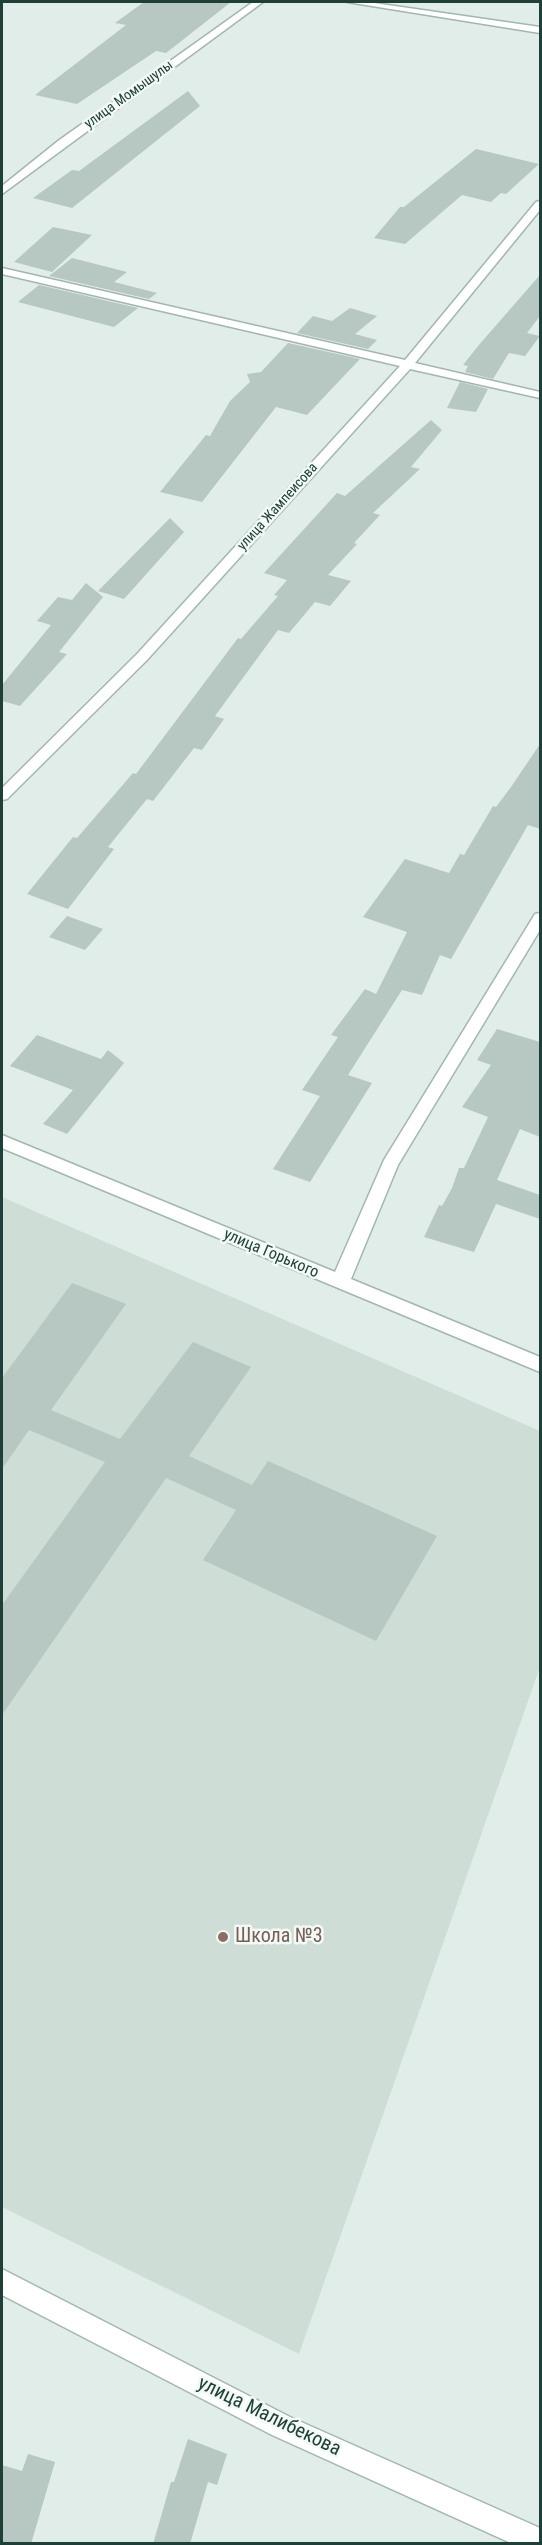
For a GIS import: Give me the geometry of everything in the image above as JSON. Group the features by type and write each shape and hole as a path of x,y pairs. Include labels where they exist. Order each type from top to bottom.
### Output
{"street":[{"name":"улица Момышулы","path":"2,191 62,143 258,2"},
{"path":"352,2 540,30"},
{"name":"улица Жампеисова","path":"2,795 142,657 408,364 540,204"},
{"path":"2,271 540,395"},
{"path":"340,1283 390,1164 540,918"},
{"name":"улица Горького","path":"2,1141 540,1365"},
{"name":"улица Малибекова","path":"2,2282 281,2426 540,2542"}],"shaded area":[{"name":"Школа №3","path":"2,1197 540,1431 540,1667 299,2354 2,2207"}],"building":[{"path":"144,2 231,2 166,53 156,51 77,104 35,95 126,25 115,23"},
{"path":"188,91 200,106 72,208 33,198 72,170 79,171"},
{"path":"476,149 539,164 506,194 501,193 491,202 462,195 405,244 374,238 400,207 404,207"},
{"path":"53,227 92,235 52,272 14,262"},
{"path":"72,258 127,272 114,282 157,293 149,299 49,276"},
{"path":"540,275 540,316 527,333 540,336 525,356 509,353 493,379 465,372 468,366 463,365"},
{"path":"39,285 138,308 114,327 18,302"},
{"path":"350,308 377,316 355,334 377,340 368,349 297,333 313,316 332,321"},
{"path":"288,343 360,359 307,415 276,407 202,502 160,492 206,435 210,436 230,401 250,382 247,374 261,372"},
{"path":"460,382 488,389 476,412 447,408"},
{"path":"431,420 442,430 411,467 420,469 373,513 380,515 328,575 351,581 330,606 315,602 289,633 278,630 215,716 224,719 202,750 194,748 153,801 147,799 108,847 114,849 68,909 27,894 73,837 77,838 133,773 136,774 238,638 241,639 278,596 274,595 287,580 264,573 337,493 345,496"},
{"path":"170,518 184,532 124,599 98,591"},
{"path":"86,583 103,597 59,652 67,654 20,706 2,701 2,685 51,625 37,621 58,597 72,600"},
{"path":"540,744 540,829 528,825 451,959 440,955 422,995 402,990 348,1075 372,1083 310,1182 273,1169 320,1096 302,1090 338,1037 331,1035 365,989 376,994 407,932 363,917 405,859 449,873 460,854 464,855 493,806 496,807"},
{"path":"67,916 103,929 85,950 49,937"},
{"path":"497,1029 540,1042 540,1137 520,1129 497,1180 540,1195 540,1219 496,1204 474,1252 424,1237 439,1205 442,1206 452,1188 459,1168 464,1168 488,1117 462,1107 491,1065 477,1060"},
{"path":"37,1035 101,1059 108,1050 124,1063 67,1134 43,1124 73,1090 10,1066"},
{"path":"72,1283 126,1304 51,1410 120,1439 193,1342 251,1367 189,1456 252,1485 268,1461 437,1536 376,1641 203,1560 236,1510 166,1478 2,1715 2,1605 105,1462 29,1430 2,1469 2,1378"},
{"path":"188,2439 227,2454 217,2485 208,2482 190,2544 153,2544 171,2482 174,2482"},
{"path":"28,2454 55,2462 31,2544 2,2544 2,2465 22,2471"}],"place":[{"name":"Школа №3","path":"223,1937"}]}
